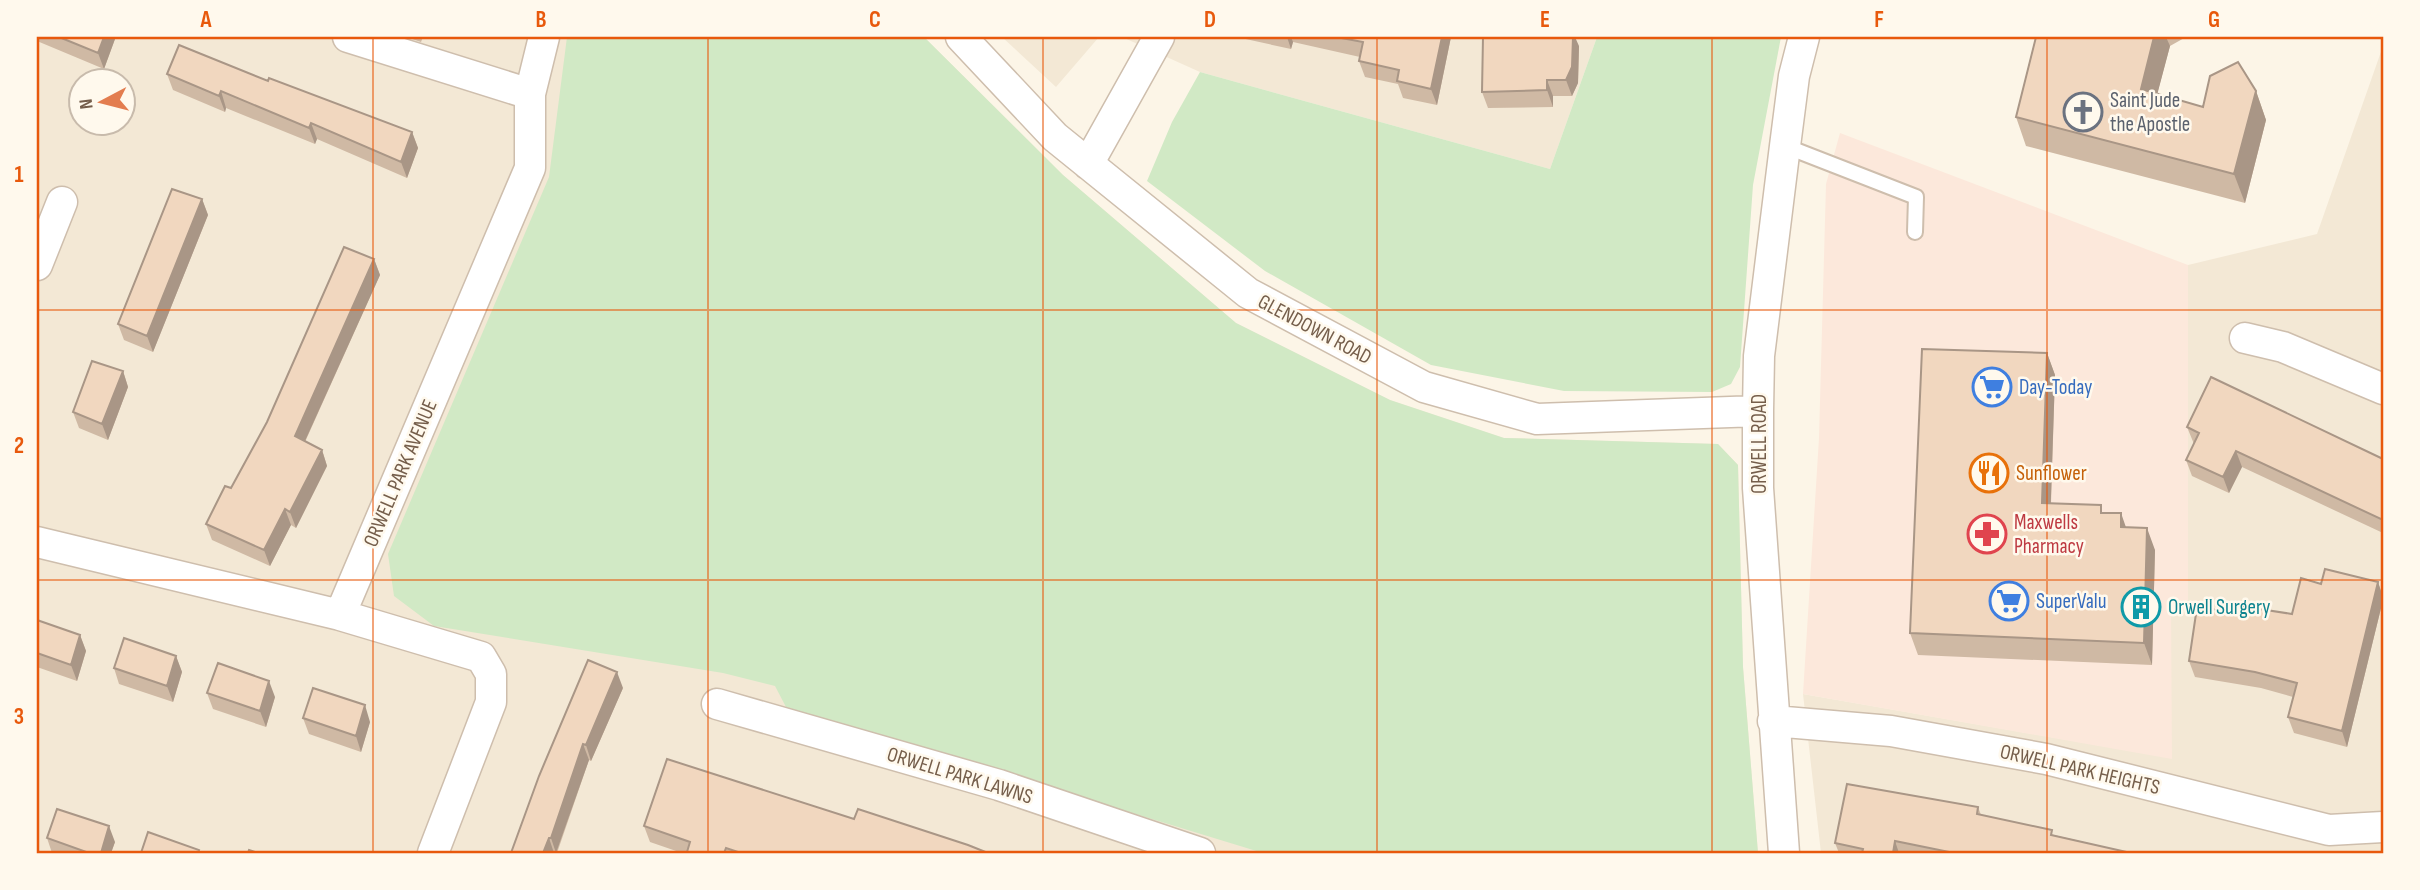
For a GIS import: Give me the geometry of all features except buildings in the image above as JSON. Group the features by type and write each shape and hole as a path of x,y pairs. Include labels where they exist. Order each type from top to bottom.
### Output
{"street":[{"path":"348,37 530,94"},
{"name":"ORWELL PARK AVENUE","path":"340,615 530,168 530,94 544,37"},
{"name":"GLENDOWN ROAD","path":"961,37 1055,137 1248,293 1424,387 1537,419 1758,411"},
{"path":"1088,164 1159,37"},
{"name":"ORWELL ROAD","path":"1784,853 1758,488 1759,356 1784,146 1794,76 1804,37"},
{"path":"37,265 62,202"},
{"path":"2245,338 2283,348 2383,389"},
{"path":"37,542 340,615 481,657 491,674 491,702 433,853"},
{"name":"ORWELL PARK LAWNS","path":"717,704 999,785 1200,853"},
{"name":"ORWELL PARK HEIGHTS","path":"1773,720 1891,731 2046,759 2329,830 2383,827"}],"lane":[{"path":"1784,146 1916,197 1915,232"}],"shaded area":[{"path":"37,37 924,37 1063,175 1236,323 1390,400 1504,438 1718,444 1738,465 1743,667 1758,853 37,853"},
{"path":"1002,37 1099,37 1056,87"},
{"path":"1122,37 1597,37 1550,169 1200,72"},
{"path":"2383,46 2383,853 1821,853 1803,694 2171,758 2171,606 2188,606 2188,265 2317,234"},
{"path":"1840,133 2188,265 2188,606 2171,606 2172,759 1803,694 1819,438 1826,184"}],"green space":[{"path":"567,37 924,37 1063,175 1236,323 1390,400 1504,438 1718,444 1738,465 1743,667 1758,853 1263,853 786,707 775,686 723,673 434,626 394,596 388,554 549,177"},
{"path":"1597,37 1781,37 1753,185 1740,367 1731,384 1712,392 1564,391 1431,365 1265,271 1147,181 1172,122 1200,72 1550,169"}],"place":[{"name":"Saint Jude the Apostle","path":"2083,112"},
{"name":"Day-Today","path":"1992,387"},
{"name":"Sunflower","path":"1989,473"},
{"name":"Maxwells Pharmacy","path":"1987,534"},
{"name":"SuperValu","path":"2009,601"},
{"name":"Orwell Surgery","path":"2141,607"}]}
